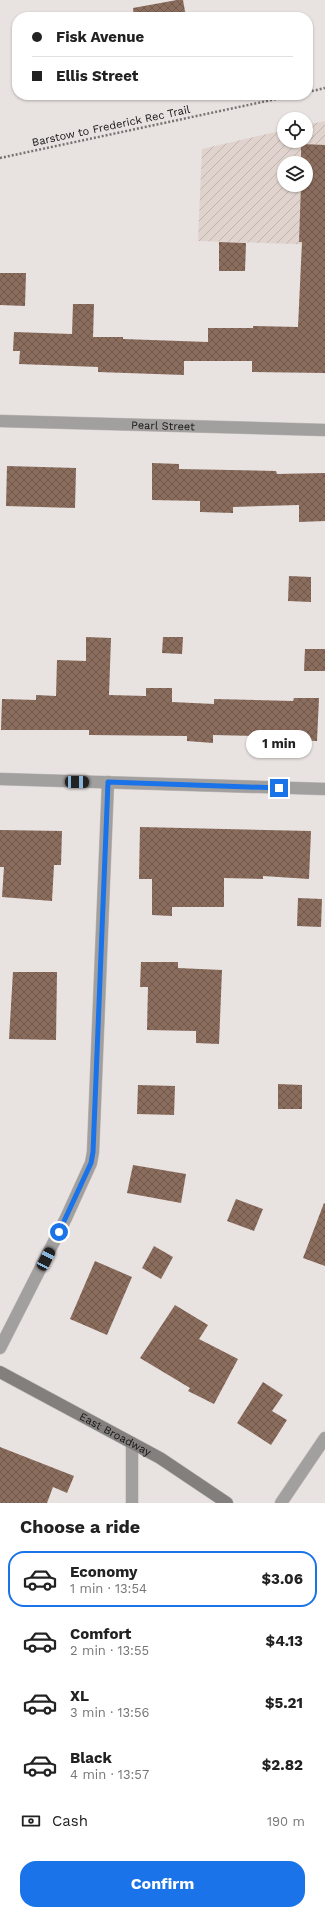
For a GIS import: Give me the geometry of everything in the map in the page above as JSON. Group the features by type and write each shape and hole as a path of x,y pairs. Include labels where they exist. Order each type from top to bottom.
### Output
{"main road":[{"name":"East Broadway","path":"0,1372 160,1458 227,1503"}],"street":[{"name":"Pearl Street","path":"0,421 325,430"},
{"path":"0,780 325,789"},
{"path":"0,1348 66,1218 91,1163 93,1152 108,782"},
{"path":"281,1503 325,1438"},
{"path":"132,1443 132,1503"}],"path":[{"path":"313,91 325,88"},
{"name":"Barstow to Frederick Rec Trail","path":"0,158 272,100"}],"shaded area":[{"path":"325,121 325,245 198,241 202,149 277,132 277,148 313,148 313,124"}],"building":[{"path":"183,0 185,12 133,12 133,8"},
{"path":"313,144 325,145 325,373 252,372 252,361 184,361 184,375 98,372 98,367 19,364 20,351 13,351 14,332 72,334 73,304 94,304 93,337 123,337 123,339 208,342 208,328 253,328 253,326 298,327 302,242 299,242 301,192 313,192 313,156 301,156 301,148 313,148"},
{"path":"219,242 246,243 245,271 219,271"},
{"path":"0,273 26,273 25,306 0,305"},
{"path":"152,463 179,464 179,469 276,471 277,474 325,473 325,521 299,522 299,505 233,507 233,513 200,512 200,501 152,500"},
{"path":"7,466 76,468 75,508 6,506"},
{"path":"289,576 311,577 311,602 288,601"},
{"path":"86,637 111,638 109,695 146,696 146,688 172,688 172,702 214,704 214,699 293,701 294,698 319,698 317,741 292,740 292,737 213,735 213,743 187,741 187,736 89,735 89,730 1,730 2,699 36,700 36,695 56,696 57,660 86,661"},
{"path":"163,637 183,637 182,654 162,653"},
{"path":"305,649 325,649 325,671 304,671"},
{"path":"140,827 311,831 309,879 263,876 263,879 224,878 224,907 172,907 172,916 152,915 152,879 139,879"},
{"path":"0,830 62,831 61,865 54,865 52,901 2,897 4,867 0,867"},
{"path":"298,898 322,899 321,927 297,926"},
{"path":"141,962 178,962 178,968 222,970 219,1044 196,1043 196,1031 147,1030 148,987 140,987"},
{"path":"13,972 57,972 56,1040 9,1039"},
{"path":"278,1084 302,1085 302,1109 278,1109"},
{"path":"138,1085 175,1086 174,1115 137,1114"},
{"path":"133,1165 186,1174 181,1203 127,1193"},
{"path":"236,1199 263,1209 254,1231 227,1221"},
{"path":"324,1203 325,1204 325,1266 303,1258"},
{"path":"154,1246 173,1257 161,1279 142,1268"},
{"path":"95,1261 132,1277 107,1335 70,1319"},
{"path":"175,1305 208,1325 199,1339 238,1359 214,1404 188,1391 190,1388 140,1358"},
{"path":"263,1382 283,1395 272,1411 287,1420 271,1445 237,1423"},
{"path":"0,1447 74,1476 67,1493 53,1487 47,1503 0,1503"}],"route":[{"path":"59,1232 91,1163 93,1152 108,782 279,788"}]}
